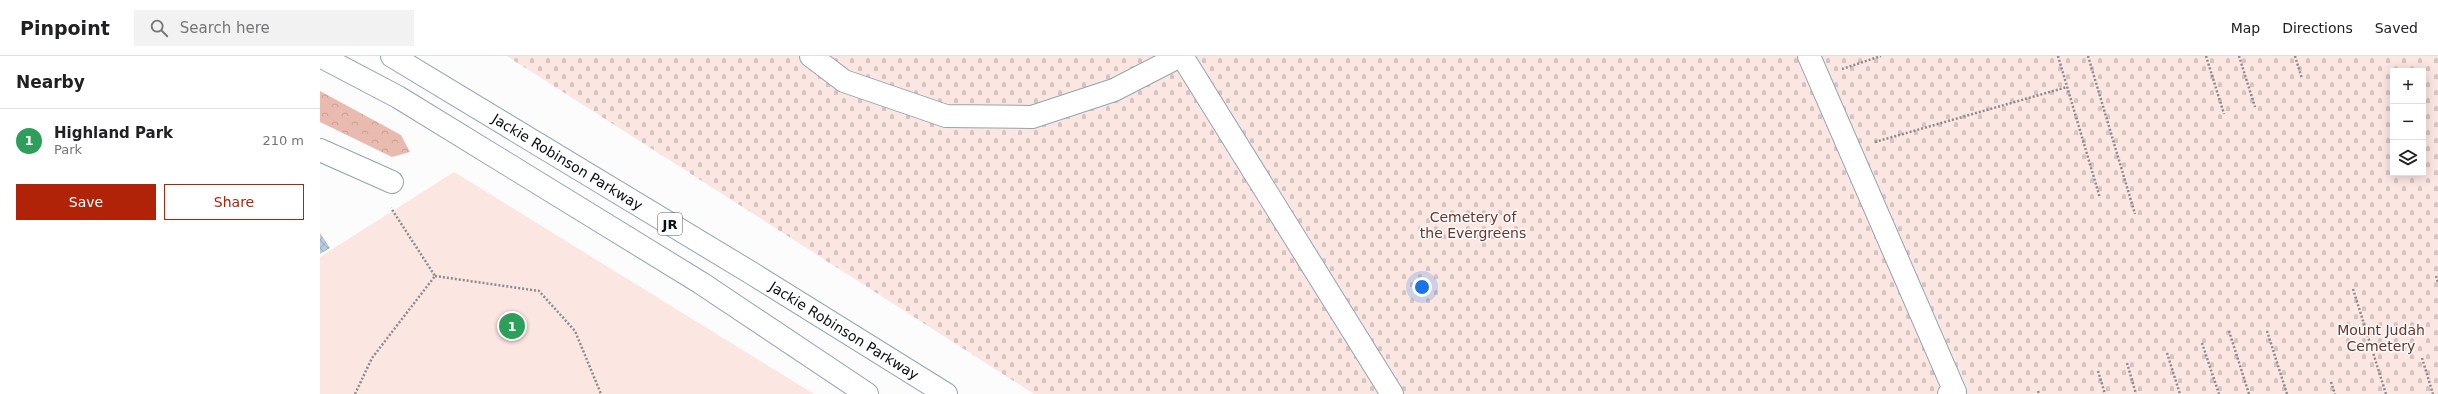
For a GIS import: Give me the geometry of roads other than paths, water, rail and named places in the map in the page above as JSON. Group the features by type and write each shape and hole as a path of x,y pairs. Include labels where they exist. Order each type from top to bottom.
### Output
{"main road":[{"name":"JR","path":"320,56 398,97 695,279 867,394"},
{"name":"Jackie Robinson Parkway","path":"392,56 753,274 946,394"},
{"path":"811,56 844,81 946,116 1032,117 1114,90 1181,56 1392,394"},
{"path":"1809,56 1955,392 1949,394"},
{"path":"320,150 392,182"}],"place":[{"name":"Highland Park","path":"512,326"}],"park label":[{"name":"Cemetery of the Evergreens","path":"1473,226"},
{"name":"Mount Judah Cemetery","path":"2381,338"}]}
